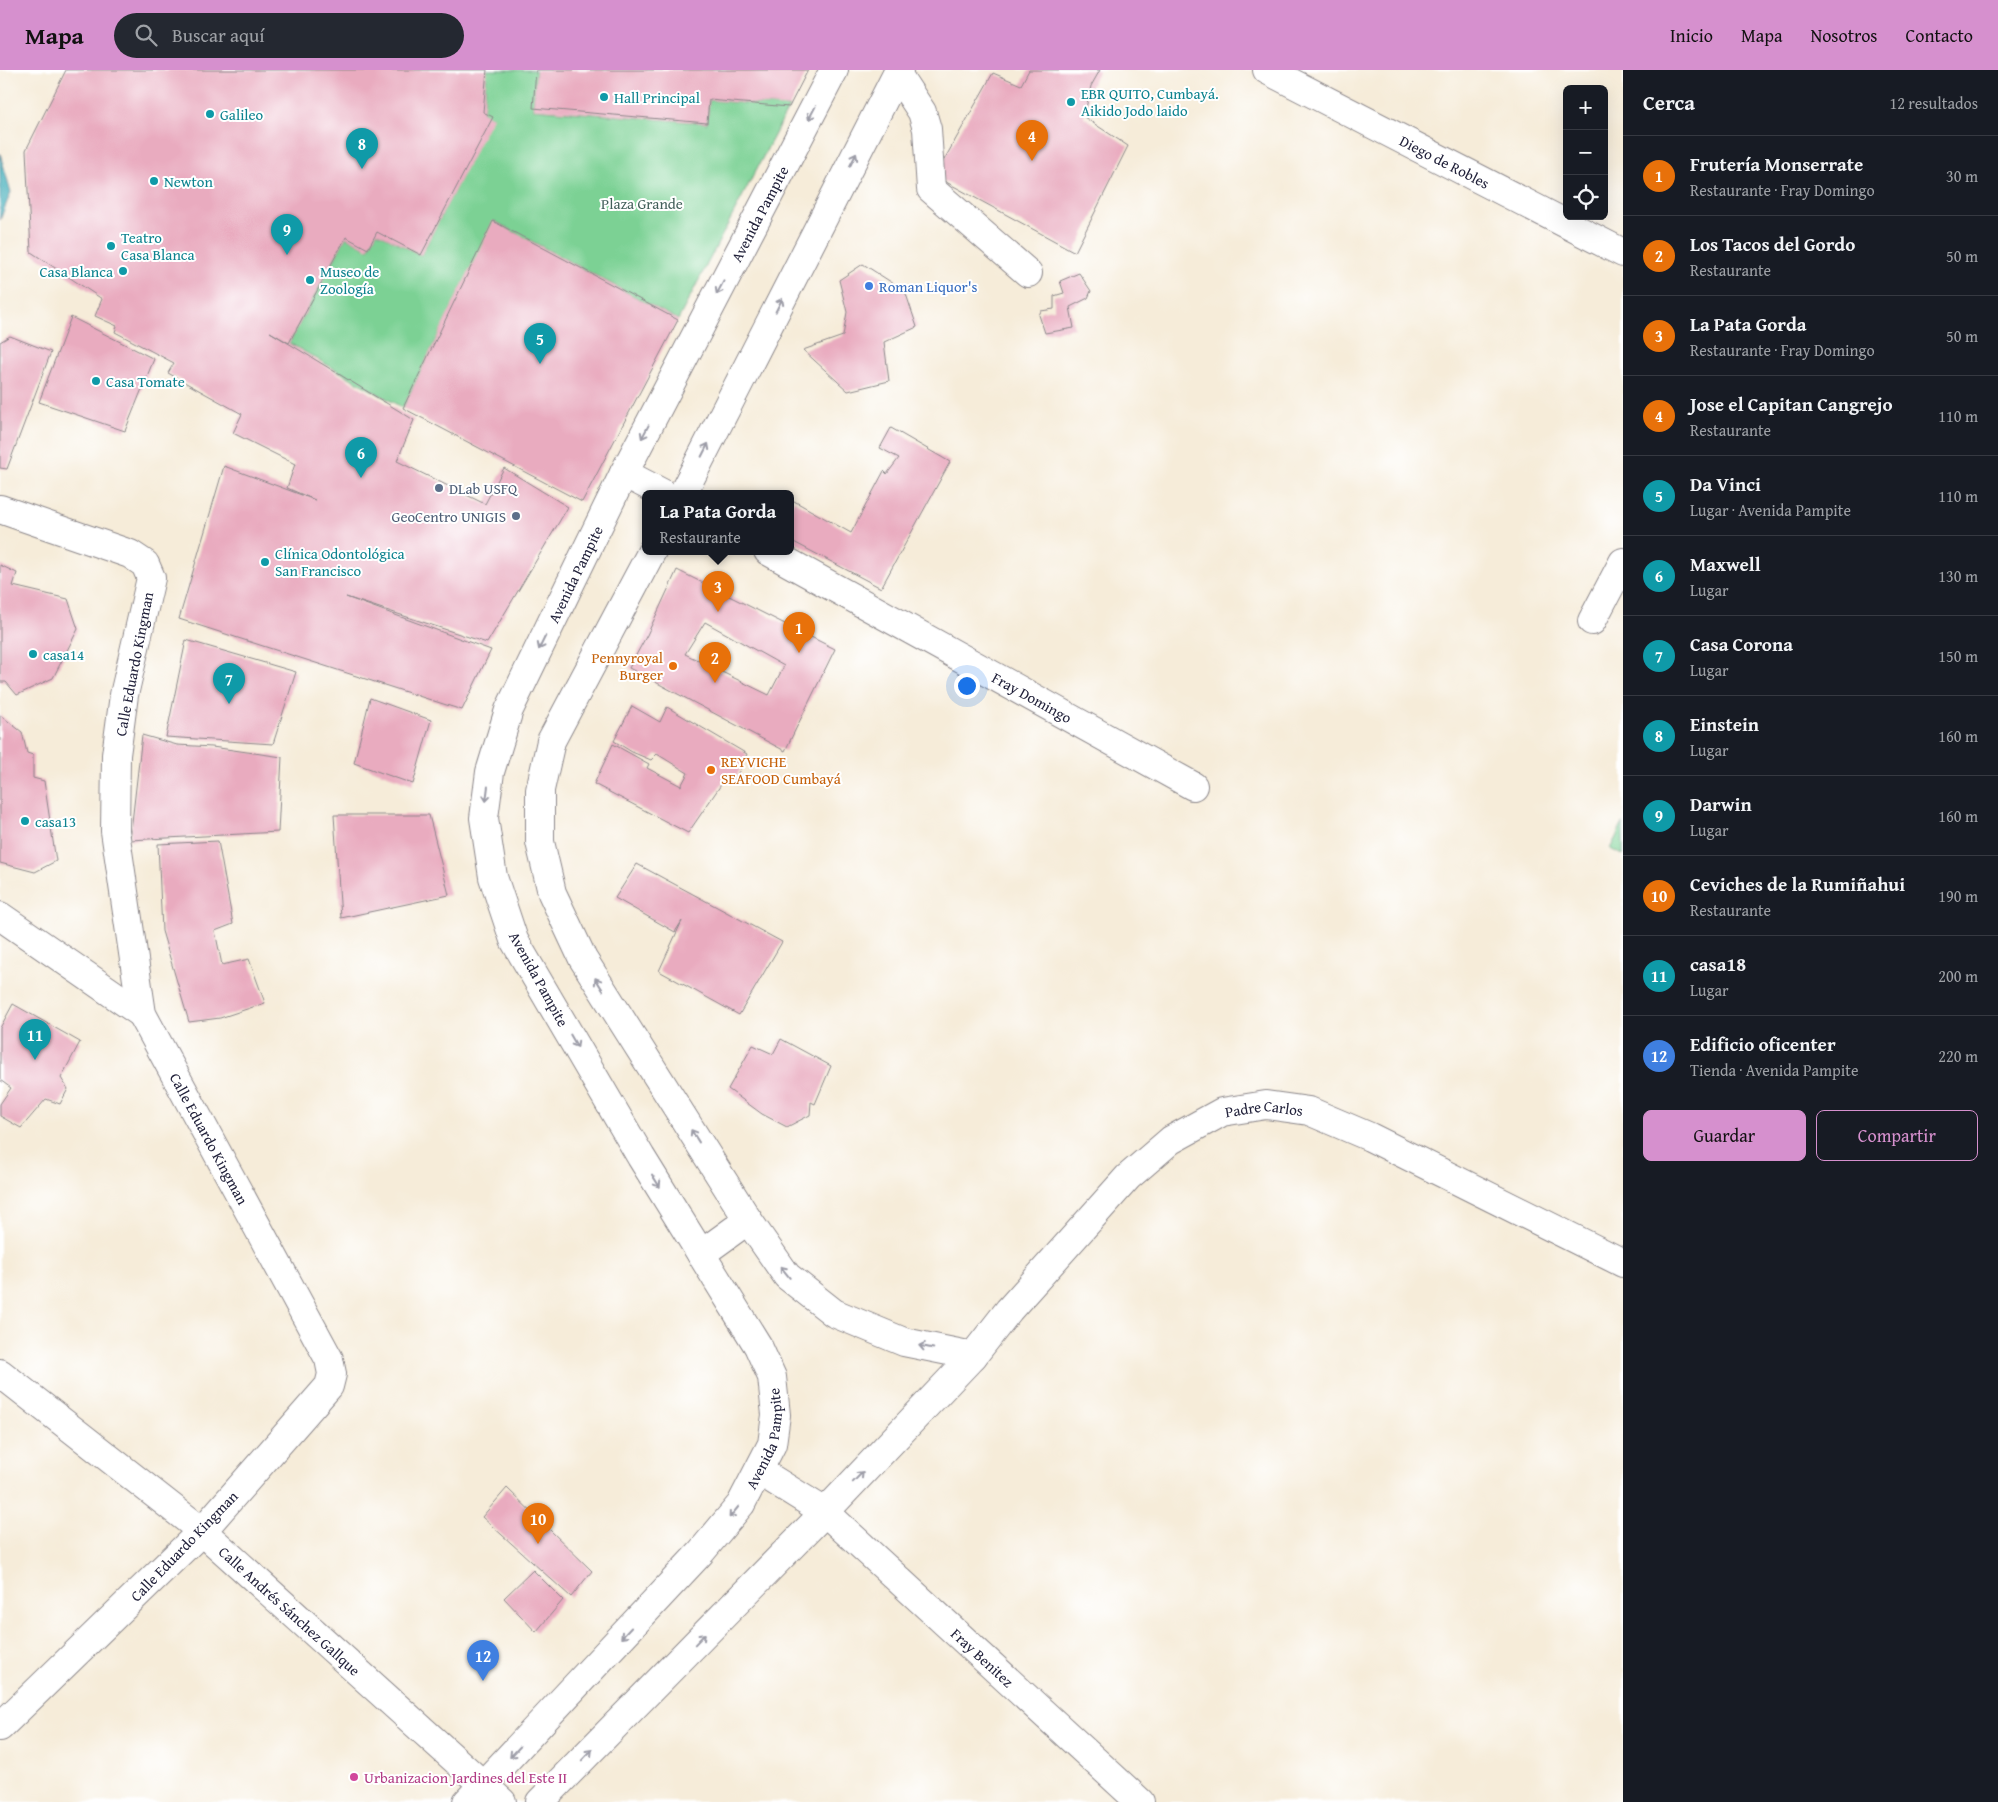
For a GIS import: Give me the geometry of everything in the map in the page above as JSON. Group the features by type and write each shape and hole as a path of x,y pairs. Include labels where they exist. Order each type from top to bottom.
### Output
{"street":[{"name":"Avenida Pampite","path":"484,1797 701,1552 741,1504 760,1471 772,1444 776,1415 772,1377 758,1346 514,940 493,878 484,818 490,772 509,710 624,473 834,70"},
{"name":"Diego de Robles","path":"1267,70 1623,252"},
{"path":"898,72 922,112 927,129 931,189 1028,274"},
{"path":"685,490 898,72"},
{"path":"624,473 656,490"},
{"name":"Calle Eduardo Kingman","path":"0,510 130,554 144,564 151,578 124,695 116,755 115,831 142,1014 329,1359 332,1374 329,1386 202,1530 0,1728"},
{"path":"650,555 551,741 540,790 540,842 552,893 583,959 748,1220 787,1276 834,1313 904,1342 974,1356"},
{"name":"Fray Domingo","path":"775,555 1193,786"},
{"path":"1592,621 1623,562"},
{"path":"0,916 142,1014"},
{"name":"Padre Carlos","path":"974,1356 1015,1303 1128,1177 1171,1140 1222,1112 1266,1104 1309,1111 1370,1137 1623,1263"},
{"path":"701,1254 748,1220"},
{"path":"540,1802 974,1356"},
{"name":"Calle Andrés Sánchez Gallque","path":"0,1374 202,1530 411,1722 484,1797"},
{"name":"Fray Benitez","path":"760,1471 824,1512 1140,1802"}],"green space":[{"name":"Plaza Grande","path":"487,70 536,70 533,109 707,123 709,100 789,107 678,320 494,221 403,408 289,343 346,237 368,249 377,232 421,255 492,117 483,112"},
{"path":"1623,823 1623,855 1610,849"}],"water":[{"path":"0,153 11,192 0,220"}],"building":[{"path":"66,70 487,70 483,112 493,117 421,255 377,232 368,249 346,237 289,343 270,332 414,420 397,461 485,504 504,468 568,507 487,643 346,597 491,650 462,710 179,619 224,466 315,500 287,488 295,464 233,433 242,414 168,373 174,363 115,332 117,326 95,316 102,299 31,252 26,150"},
{"path":"536,70 808,70 789,107 709,100 707,123 533,108"},
{"path":"1029,70 1100,70 1091,86 1084,117 1128,146 1075,252 935,176 993,73 1021,85"},
{"path":"493,221 678,320 582,502 403,408"},
{"path":"863,264 905,291 917,327 884,342 889,381 848,391 803,350 843,336 847,312 839,280"},
{"path":"1079,273 1091,291 1088,298 1070,307 1074,328 1045,333 1039,315 1041,311 1054,309 1054,296 1064,293 1060,281"},
{"name":"Casa Tomate","path":"71,317 154,359 125,431 39,402"},
{"path":"10,336 51,352 7,469 0,468 0,342"},
{"path":"891,428 950,462 881,588 794,542 794,501 851,533 884,471 887,474 899,458 880,448"},
{"name":"casa14","path":"0,565 17,573 13,586 68,599 78,629 53,678 17,695 6,682 0,682"},
{"path":"677,570 835,649 785,751 629,668 647,635","holes":["705,622 784,666 769,695 685,654"]},
{"path":"186,640 296,672 273,744 166,737"},
{"path":"370,698 431,720 413,784 354,763"},
{"name":"REYVICHE SEAFOOD Cumbayá","path":"632,706 660,722 667,707 747,754 735,780 727,776 688,833 594,784 613,744 649,764 647,768 681,786 688,773 657,754 651,760 632,752 614,741"},
{"name":"casa13","path":"0,715 22,732 27,753 33,755 33,778 44,781 56,861 35,872 0,863"},
{"path":"142,735 177,745 212,747 282,757 278,832 130,840"},
{"path":"334,815 429,815 449,895 341,918"},
{"path":"218,841 233,924 215,931 222,965 249,959 265,1003 220,1018 189,1022 162,931 158,844"},
{"path":"637,864 782,942 739,1015 659,971 682,921 675,932 615,898"},
{"path":"13,1004 80,1042 61,1078 68,1089 60,1104 46,1099 21,1128 0,1116 0,1104 11,1088 0,1080 0,1028"},
{"path":"781,1039 831,1066 815,1104 811,1102 810,1115 787,1127 762,1114 728,1089 753,1045 773,1054"},
{"path":"507,1488 592,1571 571,1597 482,1517"},
{"path":"533,1570 563,1600 536,1632 504,1598"}],"place":[{"name":"Hall Principal","path":"604,97"},
{"name":"EBR QUITO, Cumbayá. Aikido Jodo laido","path":"1071,102"},
{"name":"Galileo","path":"210,114"},
{"name":"Jose el Capitan Cangrejo","path":"1032,161"},
{"name":"Einstein","path":"362,169"},
{"name":"Newton","path":"154,181"},
{"name":"Teatro Casa Blanca","path":"111,246"},
{"name":"Darwin","path":"287,255"},
{"name":"Casa Blanca","path":"123,271"},
{"name":"Museo de Zoología","path":"310,280"},
{"name":"Roman Liquor's","path":"869,286"},
{"name":"Da Vinci","path":"540,364"},
{"name":"Casa Tomate","path":"96,381"},
{"name":"Maxwell","path":"361,478"},
{"name":"DLab USFQ","path":"439,488"},
{"name":"GeoCentro UNIGIS","path":"516,516"},
{"name":"Clínica Odontológica San Francisco","path":"265,562"},
{"name":"La Pata Gorda","path":"718,612"},
{"name":"Frutería Monserrate","path":"799,653"},
{"name":"casa14","path":"33,654"},
{"name":"Pennyroyal Burger","path":"673,666"},
{"name":"Los Tacos del Gordo","path":"715,683"},
{"name":"Casa Corona","path":"229,704"},
{"name":"REYVICHE SEAFOOD Cumbayá","path":"711,770"},
{"name":"casa13","path":"25,821"},
{"name":"casa18","path":"35,1060"},
{"name":"Ceviches de la Rumiñahui","path":"538,1544"},
{"name":"Edificio oficenter","path":"483,1681"},
{"name":"Urbanizacion Jardines del Este II","path":"354,1777"}]}
